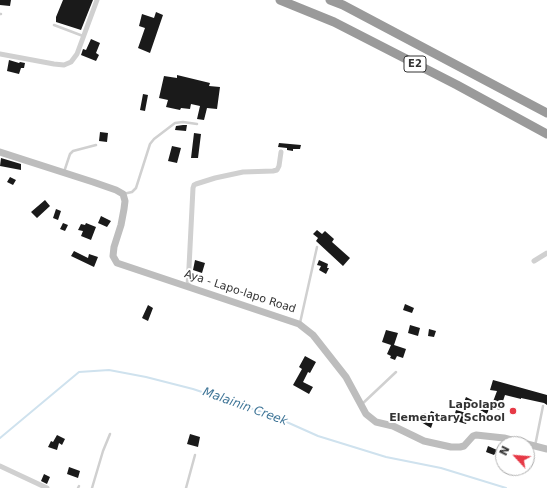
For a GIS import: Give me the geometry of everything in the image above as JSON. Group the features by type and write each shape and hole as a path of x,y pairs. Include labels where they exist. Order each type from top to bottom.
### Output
{"highway":[{"name":"E2","path":"280,0 334,22 457,85 547,134"},
{"name":"E2","path":"330,0 356,12 547,113"}],"street":[{"path":"0,54 64,65 71,62 77,54 97,0"},
{"path":"0,152 116,190 123,194"},
{"path":"188,287 194,185 215,178 243,172 277,170 281,152"},
{"name":"Aya - Lapo-lapo Road","path":"123,194 125,201 124,209 113,251 113,256 117,263 299,324 313,335 346,377 366,414 376,422 393,426 411,436 438,445 460,447 464,446 473,436 476,435 495,437"},
{"path":"534,261 547,253"},
{"name":"Aya - Lapo-lapo Road","path":"535,446 547,449"},
{"path":"0,466 47,488"}],"lane":[{"path":"54,25 84,36"},
{"path":"123,194 132,192 136,188 150,144 154,139 175,123 197,124"},
{"path":"64,173 70,154 73,151 96,145"},
{"path":"299,324 317,248"},
{"path":"361,405 396,372"},
{"path":"535,446 543,406"},
{"path":"92,488 103,451 110,434"},
{"path":"186,488 195,455"}],"building":[{"path":"0,0 11,0 10,6 0,5"},
{"path":"63,0 93,0 81,30 56,22 56,17"},
{"path":"156,12 163,15 150,53 138,48 145,28 139,26 142,14 154,18"},
{"path":"91,39 100,43 96,53 99,55 96,61 81,55 83,49 86,50"},
{"path":"9,60 25,63 24,68 21,68 19,74 7,71"},
{"path":"177,75 210,83 209,86 220,87 217,109 207,108 204,120 197,119 200,106 191,104 190,109 181,108 180,110 166,107 168,100 159,98 164,76 177,78"},
{"path":"143,94 148,95 145,111 140,110"},
{"path":"187,125 186,131 175,130 176,126"},
{"path":"100,132 108,133 107,142 99,141"},
{"path":"194,133 201,134 198,158 191,158"},
{"path":"279,143 301,145 300,149 293,149 293,151 287,150 287,148 278,147"},
{"path":"172,146 181,148 177,163 168,161"},
{"path":"1,158 21,164 21,170 0,166"},
{"path":"10,177 16,180 13,185 7,182"},
{"path":"45,200 50,206 37,218 31,212"},
{"path":"56,209 61,211 58,220 53,218"},
{"path":"101,216 111,221 107,227 98,223"},
{"path":"63,223 68,225 65,231 60,229"},
{"path":"86,223 96,227 91,240 81,236 83,231 78,230 81,224 85,225"},
{"path":"317,230 322,234 325,231 334,239 332,242 350,258 343,266 316,241 318,238 313,234"},
{"path":"74,251 88,258 89,254 98,257 94,267 71,256"},
{"path":"195,260 205,263 202,273 193,270"},
{"path":"319,260 328,264 327,268 329,268 326,274 319,270 321,266 317,265"},
{"path":"405,304 414,308 412,313 403,310"},
{"path":"148,305 153,308 148,321 142,318"},
{"path":"410,325 420,328 418,336 408,333"},
{"path":"429,329 436,331 434,337 428,336"},
{"path":"386,330 398,333 394,345 406,349 403,358 397,356 395,360 390,358 391,356 387,354 391,345 382,342"},
{"path":"305,356 316,362 310,373 308,372 303,382 313,387 309,394 293,385 302,369 299,367"},
{"path":"493,380 547,395 547,405 544,403 505,395 500,410 491,407 497,391 490,390"},
{"path":"466,397 474,401 472,406 464,402"},
{"path":"483,401 491,404 487,414 480,410"},
{"path":"456,410 470,414 466,424 453,420"},
{"path":"431,411 436,413 431,428 421,422 424,413 429,415"},
{"path":"190,434 200,437 198,447 187,444"},
{"path":"57,435 65,439 62,445 59,443 57,450 48,447 51,441 53,442"},
{"path":"488,446 495,449 494,455 486,452"},
{"path":"69,467 80,471 78,478 67,474"},
{"path":"44,474 50,477 47,484 41,481"}],"waterway":[{"name":"Malainin Creek","path":"0,438 79,372 109,370 146,377 193,389 271,415 318,436 386,457 441,468 506,488"}],"place":[{"name":"Lapolapo Elementary School","path":"513,411"}]}
